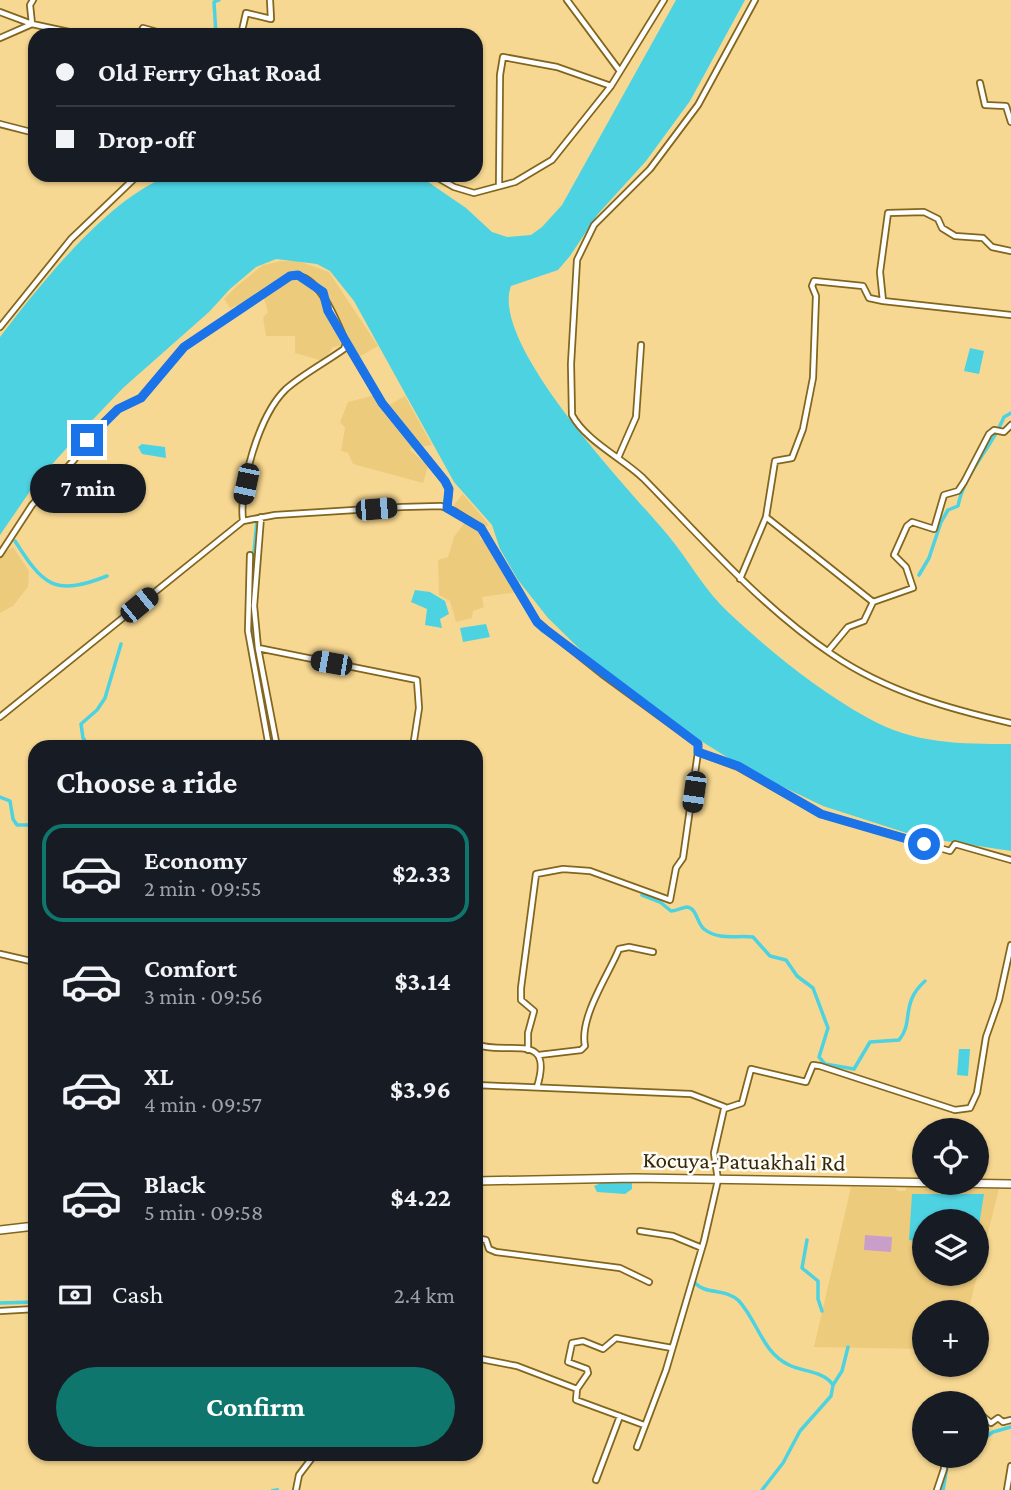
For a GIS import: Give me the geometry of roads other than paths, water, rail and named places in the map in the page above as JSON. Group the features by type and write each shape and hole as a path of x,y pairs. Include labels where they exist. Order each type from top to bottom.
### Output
{"main road":[{"name":"Kocuya-Patuakhali Rd","path":"483,1181 634,1178 1011,1184"},
{"path":"0,1230 28,1227"}],"street":[{"path":"32,24 30,5 33,0"},
{"path":"243,28 246,13 271,19 270,0"},
{"path":"567,0 620,70"},
{"path":"445,182 474,193 515,182 552,160 611,86 664,0"},
{"path":"755,0 698,105 650,169 594,225 577,260 572,415 635,471 740,579 831,653 911,694 956,710 1011,723"},
{"path":"0,12 51,28"},
{"path":"1,37 32,24"},
{"path":"499,186 500,75 503,57 557,67 611,86"},
{"path":"980,83 981,97 985,105 1006,106 1011,122"},
{"path":"0,124 28,131"},
{"path":"0,327 71,239 131,182"},
{"path":"883,302 880,272 888,213 924,212 938,219 942,228 955,236 983,238 992,247 1011,251"},
{"path":"0,554 32,505 74,460 96,430 118,409 141,398 184,347 290,276 298,275 323,292 328,311 382,403 445,481 449,489 447,508"},
{"path":"740,579 766,517 775,461 792,458 803,429 816,352 814,281 863,286 869,298 883,302 1011,315"},
{"path":"243,521 241,506 265,416 287,389 344,349 346,343"},
{"path":"618,458 636,418 641,345"},
{"path":"831,653 848,627 863,621 873,603 913,588 906,567 894,555 907,526 912,522 934,529 943,495 958,491 989,433 1000,432 1011,425"},
{"path":"0,717 243,521 261,517 402,506 447,508 481,528 537,622 602,674 698,744 683,858 676,868 670,901 590,872 563,869 536,874 521,988 521,1000 534,1011 529,1027 528,1050"},
{"path":"261,517 254,606 258,648 276,740"},
{"path":"766,517 873,603"},
{"path":"250,555 248,631 268,740"},
{"path":"258,648 371,668 417,680 419,708 414,740"},
{"path":"698,752 738,766 821,814 950,851 955,844 1011,860"},
{"path":"483,1084 691,1094 725,1107 742,1103 751,1069 806,1082 813,1065 955,1110 970,1108 976,1093 986,1037 999,1000 1011,945"},
{"path":"483,1045 528,1050 538,1055 583,1049 591,1010 619,948 629,947 653,952"},
{"path":"0,954 28,960"},
{"path":"537,1087 543,1064 538,1055"},
{"path":"637,1447 672,1348 702,1248 718,1180 714,1153 725,1107"},
{"path":"640,1231 673,1236 702,1248"},
{"path":"483,1239 486,1240 489,1249 496,1252 620,1268 649,1282"},
{"path":"0,1311 28,1309"},
{"path":"644,1424 576,1399 577,1389 589,1373 587,1369 568,1362 572,1343 583,1341 603,1349 616,1338 672,1348"},
{"path":"483,1359 517,1366 567,1382 577,1389"},
{"path":"596,1480 620,1416"},
{"path":"989,1421 991,1423 998,1418 1003,1422 1011,1420"},
{"path":"296,1490 299,1475 310,1461"},
{"path":"1007,1490 1011,1466"},
{"path":"937,1490 944,1468"}],"water":[{"path":"676,0 745,0 690,101 646,161 598,214 558,270 511,286 510,311 521,343 566,415 667,534 712,595 778,656 831,695 885,727 938,741 1011,744 1011,851 919,837 823,806 746,769 701,741 596,665 548,618 518,580 500,549 492,525 454,482 354,301 330,271 317,264 276,259 256,267 230,289 209,312 123,388 83,430 37,481 0,535 0,337 77,244 125,201 149,185 156,182 428,182 466,208 492,232 507,237 531,235 562,205"},
{"path":"970,348 984,351 979,374 964,371"},
{"path":"142,444 165,447 166,458 142,454 138,447"},
{"path":"415,590 430,592 445,601 449,614 440,619 442,628 425,625 427,609 411,602"},
{"path":"486,624 490,637 463,642 460,628"},
{"path":"959,1049 970,1049 968,1076 957,1075"},
{"path":"601,1183 632,1183 632,1189 625,1194 597,1192 594,1186"},
{"path":"912,1194 984,1195 982,1209 912,1209 912,1240 909,1240"}],"waterway":[{"path":"216,28 214,2 219,0"},
{"path":"919,575 929,558 941,522 948,510 958,506 972,472 1004,417 1011,413"},
{"path":"251,582 257,521"},
{"path":"15,541 34,568 52,583 74,586 107,576"},
{"path":"251,614 253,648"},
{"path":"85,740 81,724 97,710 105,698 121,644"},
{"path":"262,697 271,740"},
{"path":"0,797 10,801 13,819 17,825 28,825"},
{"path":"642,895 660,902 671,911 690,908 702,927 710,933 753,937 770,956 786,960 797,976 813,988 828,1028 819,1057 825,1064 854,1069 870,1042 899,1040 906,1027 912,997 925,981"},
{"path":"807,1240 802,1268 818,1281 818,1299 822,1311"},
{"path":"695,1283 705,1289 734,1297 745,1309 772,1352 789,1365 813,1372 833,1385 831,1396 800,1431 783,1463 762,1490"},
{"path":"0,1303 28,1302"},
{"path":"833,1385 842,1371 848,1347"},
{"path":"989,1435 1011,1427"},
{"path":"943,1490 947,1468"},
{"path":"272,1490 278,1489"}]}
